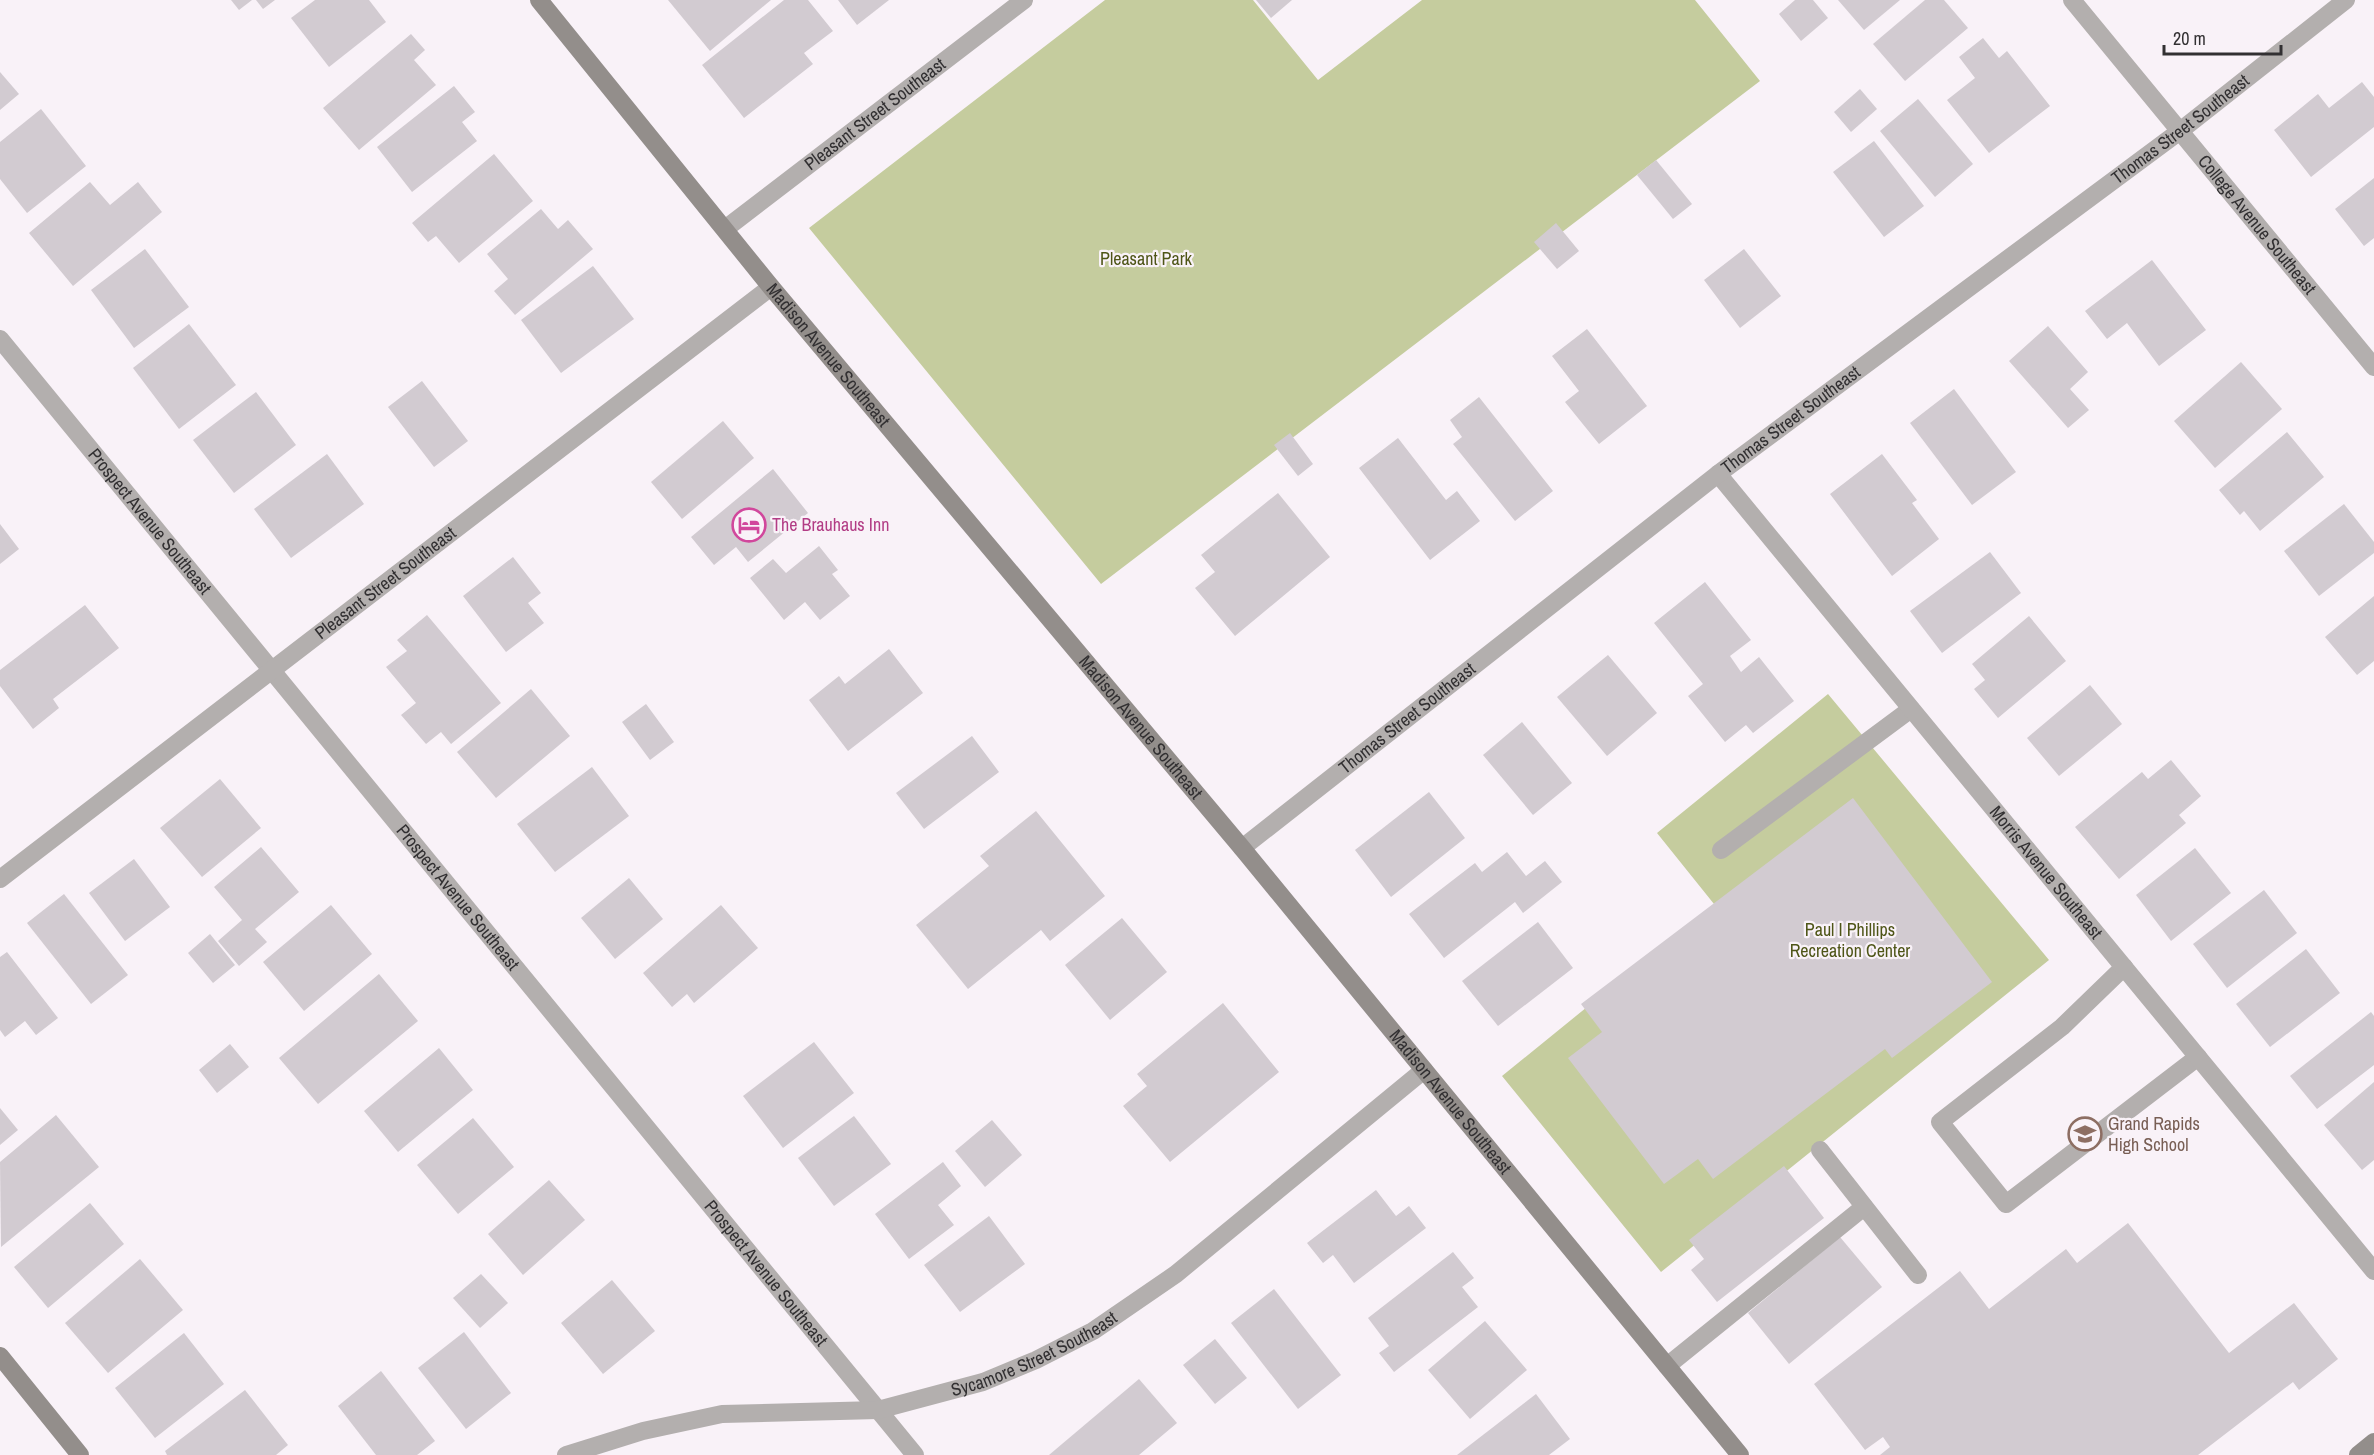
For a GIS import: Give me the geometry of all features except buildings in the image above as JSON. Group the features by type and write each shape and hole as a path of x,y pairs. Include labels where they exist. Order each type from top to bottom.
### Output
{"street":[{"name":"Madison Avenue Southeast","path":"539,0 771,287 1242,848 1740,1455"},
{"name":"Pleasant Street Southeast","path":"725,230 1024,0"},
{"name":"College Avenue Southeast","path":"2072,0 2374,367"},
{"name":"Thomas Street Southeast","path":"1242,848 1718,474 2180,131 2346,0"},
{"name":"Pleasant Street Southeast","path":"0,879 771,287"},
{"name":"Prospect Avenue Southeast","path":"0,339 915,1455"},
{"name":"Morris Avenue Southeast","path":"1718,474 2374,1271"},
{"path":"1721,850 1911,708"},
{"path":"2124,967 2062,1027 1940,1122 2006,1204 2198,1057"},
{"name":"Sycamore Street Southeast","path":"566,1455 643,1431 722,1414 878,1410 983,1383 1036,1360 1093,1331 1176,1274 1424,1070"},
{"path":"1820,1150 1918,1275"},
{"path":"1667,1366 1864,1207"},
{"path":"0,1356 80,1455"},
{"path":"2358,1455 2374,1442"}],"green space":[{"name":"Pleasant Park","path":"1105,0 1253,0 1318,80 1422,0 1695,0 1760,81 1101,584 809,228"},
{"name":"Paul I Phillips Recreation Center","path":"1828,694 2049,960 1661,1272 1502,1076 1714,904 1657,833"}],"place":[{"name":"The Brauhaus Inn","path":"749,525"},
{"name":"Grand Rapids High School","path":"2085,1134"}]}
